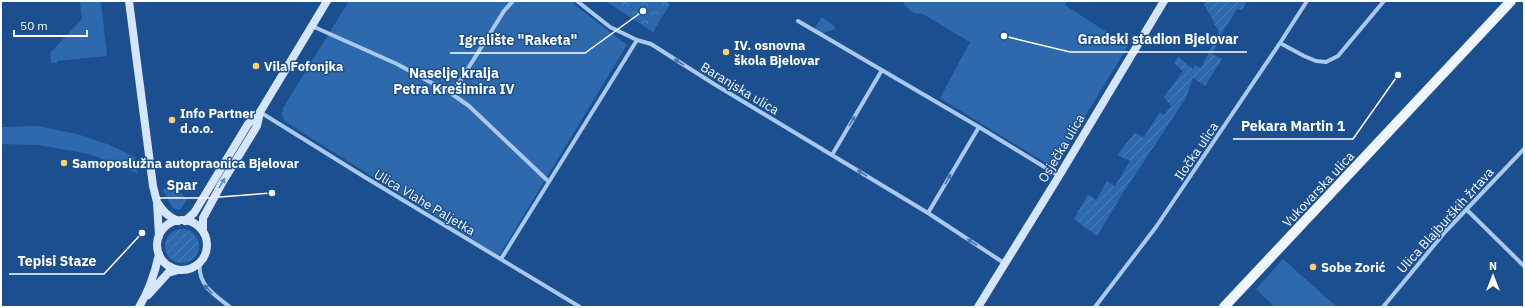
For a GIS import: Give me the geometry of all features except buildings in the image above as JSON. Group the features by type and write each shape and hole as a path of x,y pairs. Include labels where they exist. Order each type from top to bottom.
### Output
{"main road":[{"path":"129,1 153,186 157,202 159,236"},
{"path":"178,270 163,262 159,254 157,242 159,236 163,229 170,224 181,221 194,213 248,124 260,112 327,1"},
{"name":"Osječka ulica","path":"978,307 1164,1"},
{"name":"Vukovarska ulica","path":"1224,307 1511,1"},
{"path":"144,298 168,273 194,267 200,263 205,256 207,247 203,231 203,218 222,183 257,126 260,112"},
{"path":"157,202 165,214 171,218 193,223 203,231"},
{"path":"139,307 153,277 159,254"}],"street":[{"path":"452,94 504,12 513,1"},
{"path":"501,258 637,40 610,27 577,1"},
{"name":"Iločka ulica","path":"1095,307 1156,227 1307,1"},
{"path":"1280,43 1304,56 1326,62 1338,56 1384,1"},
{"path":"798,21 979,126 1059,176"},
{"path":"312,26 397,64 452,94 469,106 548,181"},
{"name":"Baranjska ulica","path":"637,40 651,44 714,84 928,213 1004,263"},
{"path":"832,155 882,70"},
{"name":"Ulica Vlahe Paljetka","path":"260,112 580,307"},
{"path":"928,213 979,126"},
{"name":"Ulica Blajburških žrtava","path":"1383,307 1445,232 1524,149"},
{"path":"1467,210 1524,266"},
{"path":"200,263 199,270 203,282 213,294 230,307"}],"green space":[{"path":"80,1 101,1 107,56 57,61 57,63 51,63 50,53 82,19"},
{"path":"349,1 572,1 575,5 627,45 499,256 284,121 282,114 283,108"},
{"path":"605,1 665,1 670,4 653,32"},
{"path":"901,1 1067,1 1065,5 1128,46 1055,166 1049,165 940,98 970,42 921,13 917,14 912,12"},
{"path":"1207,1 1247,1 1242,10 1237,9 1222,33 1212,54 1222,59 1205,86 1193,78 1186,98 1121,196 1097,236 1074,219 1088,194 1096,200 1107,181 1115,186 1130,161 1117,155 1135,133 1144,137 1160,112 1164,115 1171,106 1164,97 1183,71 1174,63 1178,57 1193,69 1195,65 1201,68 1219,32 1204,4"},
{"path":"822,17 836,29 820,34 813,30"},
{"path":"38,126 77,134 107,144 135,157 137,173 89,154 38,145 1,144 1,127"},
{"path":"170,184 187,199 181,209 178,210 173,208 163,190"},
{"path":"179,229 185,229 189,230 196,236 199,246 198,253 192,260 185,263 179,263 175,262 168,256 165,249 165,243 166,239 172,232"},
{"path":"1283,259 1337,307 1275,307 1256,289"}],"place":[{"name":"Igralište \"Raketa\"","path":"643,11"},
{"name":"Gradski stadion Bjelovar","path":"1004,36"},
{"name":"IV. osnovna škola Bjelovar","path":"726,52"},
{"name":"Vila Fofonjka","path":"256,66"},
{"name":"Pekara Martin 1","path":"1398,75"},
{"name":"Info Partner d.o.o.","path":"172,120"},
{"name":"Samoposlužna autopraonica Bjelovar","path":"64,163"},
{"name":"Spar","path":"272,193"},
{"name":"Tepisi Staze","path":"142,233"},
{"name":"Sobe Zorić","path":"1313,267"}],"district":[{"name":"Naselje kralja Petra Krešimira IV","path":"454,82"}]}
